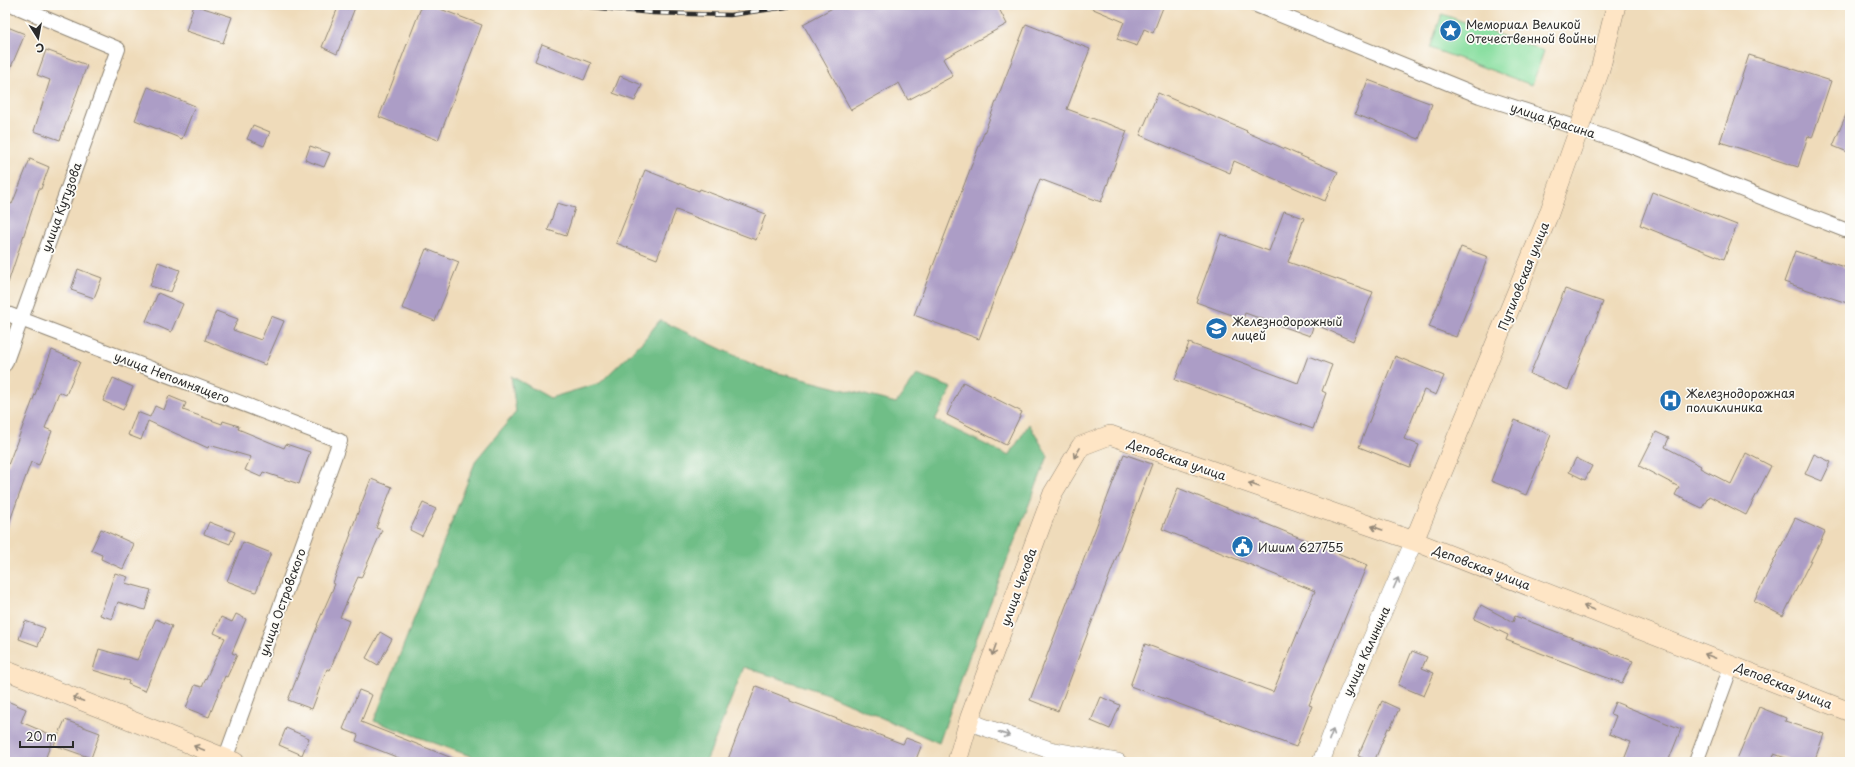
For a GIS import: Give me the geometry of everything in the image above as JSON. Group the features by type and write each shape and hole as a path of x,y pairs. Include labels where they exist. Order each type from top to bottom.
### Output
{"main road":[{"name":"Путиловская улица","path":"1414,540 1548,216 1600,70 1616,5"},
{"name":"Деповская улица","path":"1110,436 1414,540 1732,664 1850,712"},
{"name":"улица Чехова","path":"957,762 970,717 1053,493 1081,446 1110,436"},
{"path":"5,670 228,761"}],"street":[{"name":"улица Кутузова","path":"5,364 118,50 13,5"},
{"name":"улица Красина","path":"1256,5 1480,96 1621,142 1850,232"},
{"name":"улица Непомнящего","path":"5,313 340,441"},
{"name":"улица Островского","path":"228,761 340,441"},
{"name":"улица Калинина","path":"1320,762 1341,709 1414,540"},
{"path":"1696,762 1732,664"},
{"path":"970,717 978,725 1050,750 1118,762"}],"green space":[{"path":"1442,14 1544,51 1532,85 1430,48"},
{"path":"660,320 763,369 896,403 917,375 952,388 935,420 1009,456 1029,424 1048,456 969,657 939,743 825,693 744,667 706,762 487,762 374,721 476,460 516,412 511,376 550,398 600,383 644,340"}],"building":[{"path":"194,5 232,17 223,43 186,31"},
{"path":"339,5 356,5 337,54 322,47"},
{"path":"422,5 430,5 482,25 438,140 379,117"},
{"path":"838,5 997,5 1007,24 943,59 953,76 908,100 899,83 851,110 803,24"},
{"path":"1084,5 1164,5 1153,33 1144,29 1137,46 1117,39 1124,22"},
{"path":"1026,24 1090,49 1067,109 1127,131 1101,202 1040,179 979,339 914,315"},
{"path":"5,26 25,34 5,81"},
{"path":"542,44 591,63 584,80 535,61"},
{"path":"46,50 87,65 60,140 34,131 50,80 37,75"},
{"path":"1749,55 1831,81 1812,138 1808,136 1798,167 1720,142"},
{"path":"620,76 642,85 635,101 613,93"},
{"path":"1368,80 1432,104 1419,139 1355,114"},
{"path":"148,87 195,106 182,139 135,120"},
{"path":"1158,93 1338,172 1325,201 1234,161 1230,173 1140,135"},
{"path":"1850,105 1850,153 1833,146"},
{"path":"253,125 270,132 264,146 247,139"},
{"path":"310,146 330,153 324,167 305,160"},
{"path":"30,159 49,167 41,189 39,189 8,283 5,283 5,201 12,204"},
{"path":"645,170 699,191 700,189 766,214 756,240 676,210 657,259 616,243"},
{"path":"1652,192 1737,225 1724,259 1640,225"},
{"path":"557,203 575,208 566,236 548,230"},
{"path":"1284,211 1304,218 1288,262 1373,292 1353,341 1314,324 1310,336 1245,313 1243,319 1196,302 1221,234 1269,251"},
{"path":"1461,247 1488,257 1456,337 1429,327"},
{"path":"426,249 459,262 435,321 402,308"},
{"path":"1795,251 1850,269 1850,304 1784,282"},
{"path":"158,262 180,270 171,292 150,286"},
{"path":"78,269 102,278 94,298 71,290"},
{"path":"1565,289 1603,302 1568,390 1530,374"},
{"path":"158,293 183,304 171,332 146,321"},
{"path":"216,311 238,319 233,330 261,340 271,316 284,321 265,365 205,340"},
{"path":"1189,343 1298,383 1308,356 1332,365 1322,391 1326,393 1313,429 1175,380"},
{"path":"52,350 80,362 66,395 59,392 45,428 52,431 39,465 31,462 7,529 5,528 5,464 8,465"},
{"path":"1395,356 1444,376 1436,395 1424,390 1404,439 1419,445 1410,467 1359,447"},
{"path":"113,378 133,387 123,410 103,401"},
{"path":"963,382 1022,412 1006,445 947,415"},
{"path":"169,396 186,403 183,410 222,424 223,421 239,426 238,429 284,448 286,444 310,452 299,484 263,472 261,477 245,470 251,457 209,445 208,448 148,421 141,440 128,435 137,412 150,417 155,406 164,410"},
{"path":"1515,420 1551,435 1526,495 1491,481"},
{"path":"1656,432 1669,438 1665,447 1701,466 1700,468 1731,484 1746,453 1771,466 1746,515 1709,496 1702,508 1675,495 1679,487 1639,466"},
{"path":"1124,454 1152,464 1058,711 1030,700"},
{"path":"1814,454 1831,462 1822,481 1805,474"},
{"path":"1576,458 1592,466 1585,480 1569,472"},
{"path":"371,479 392,487 376,528 382,530 361,578 358,577 340,617 349,621 330,670 327,669 312,709 288,700 317,625 335,584 333,583 351,534 350,533"},
{"path":"1178,488 1367,565 1309,705 1312,706 1296,747 1130,686 1145,644 1273,692 1315,591 1162,529"},
{"path":"423,503 436,509 422,536 410,530"},
{"path":"1795,518 1825,532 1783,616 1754,601"},
{"path":"209,522 235,532 230,544 204,534"},
{"path":"101,529 134,544 123,569 101,559 102,555 91,550"},
{"path":"243,542 271,553 256,592 227,581"},
{"path":"115,573 128,577 125,583 151,590 145,610 118,602 112,619 100,615"},
{"path":"1481,605 1513,622 1515,616 1633,661 1622,683 1580,668 1506,640 1508,635 1474,619"},
{"path":"236,614 246,619 232,653 237,655 227,677 225,676 209,717 186,708 195,685 202,687 225,638 214,633 221,617 232,622"},
{"path":"156,619 172,626 145,691 128,684 129,681 93,670 99,649 137,660"},
{"path":"25,621 45,628 38,646 19,639"},
{"path":"380,632 392,639 378,665 366,658"},
{"path":"1412,651 1427,657 1422,668 1434,673 1424,696 1398,685"},
{"path":"756,686 790,699 790,701 903,744 906,738 922,744 915,762 727,762"},
{"path":"359,690 372,695 361,722 462,762 409,762 356,741 358,735 343,729"},
{"path":"1101,697 1120,705 1110,729 1091,721"},
{"path":"5,700 26,709 21,722 54,736 44,762 18,762 5,757"},
{"path":"1382,701 1399,709 1390,729 1388,728 1374,762 1372,762 1358,756"},
{"path":"1615,702 1681,729 1668,762 1623,762 1631,742 1609,734 1616,716 1610,714"},
{"path":"1759,707 1786,718 1785,721 1824,734 1814,762 1797,762 1774,754 1771,762 1745,762 1737,759"},
{"path":"65,720 100,733 91,758 54,745"},
{"path":"286,728 309,738 302,755 279,745"}],"railway":[{"path":"571,5 653,13 730,15 800,5"}],"place":[{"name":"Мемориал Великой Отечественной войны","path":"1450,31"},
{"name":"Железнодорожный лицей","path":"1217,328"},
{"name":"Железнодорожная поликлиника","path":"1671,400"},
{"name":"Ишим 627755","path":"1242,547"}]}
